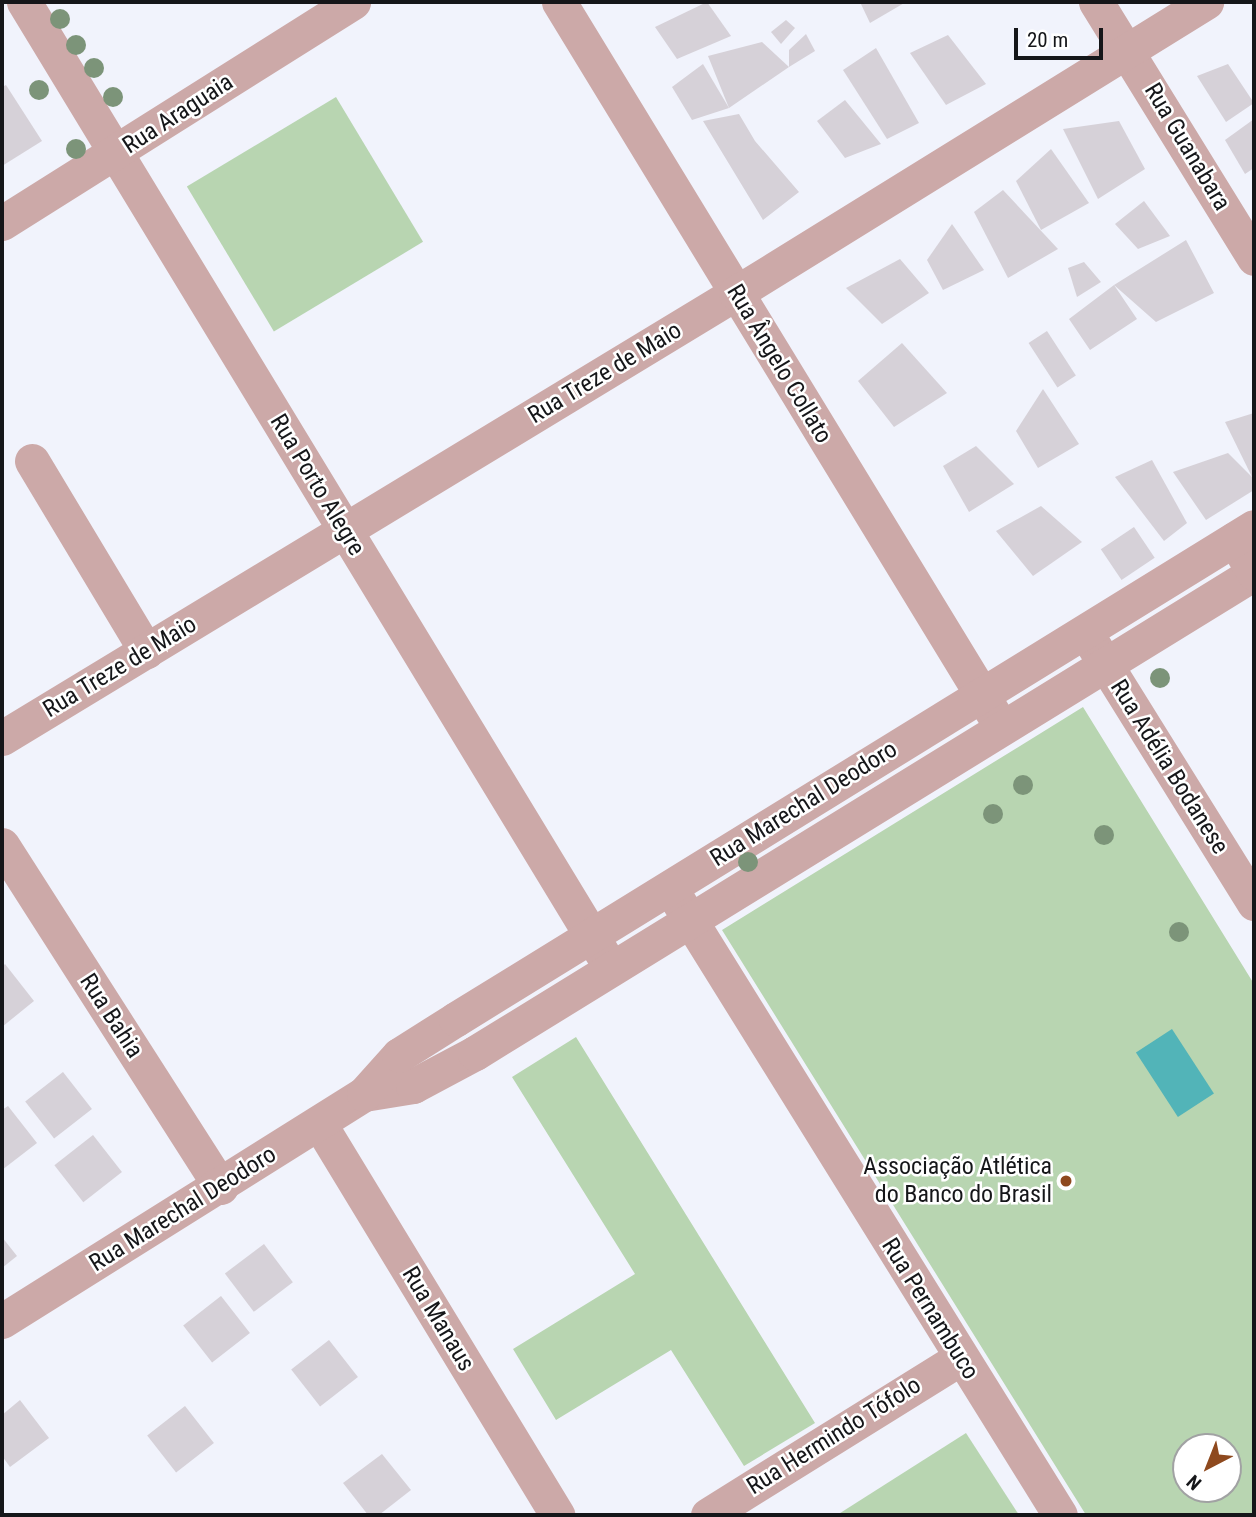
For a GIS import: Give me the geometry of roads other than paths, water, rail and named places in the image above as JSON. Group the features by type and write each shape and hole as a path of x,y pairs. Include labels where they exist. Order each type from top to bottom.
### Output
{"street":[{"name":"Rua Porto Alegre","path":"24,2 611,968"},
{"name":"Rua Araguaia","path":"2,223 352,2"},
{"name":"Rua Ângelo Collato","path":"559,2 1001,726"},
{"name":"Rua Guanabara","path":"1096,2 1254,258"},
{"name":"Rua Treze de Maio","path":"2,738 736,293 1206,2"},
{"path":"32,461 146,651"},
{"name":"Rua Marechal Deodoro","path":"2,1321 221,1187 364,1094 399,1055 1244,533"},
{"path":"1244,533 1254,573"},
{"name":"Rua Marechal Deodoro","path":"364,1094 413,1086 475,1053 1001,726 1254,573"},
{"name":"Rua Adélia Bodanese","path":"1086,631 1254,903"},
{"path":"816,797 836,829"},
{"name":"Rua Bahia","path":"2,845 221,1187"},
{"name":"Rua Pernambuco","path":"670,887 960,1358 1060,1515"},
{"path":"456,1019 475,1053"},
{"name":"Rua Manaus","path":"319,1123 557,1515"},
{"name":"Rua Hermindo Tófolo","path":"708,1515 960,1358"}],"water":[{"path":"1172,1029 1214,1094 1178,1117 1136,1052"}],"place":[{"name":"Associação Atlética do Banco do Brasil","path":"1066,1181"}]}
